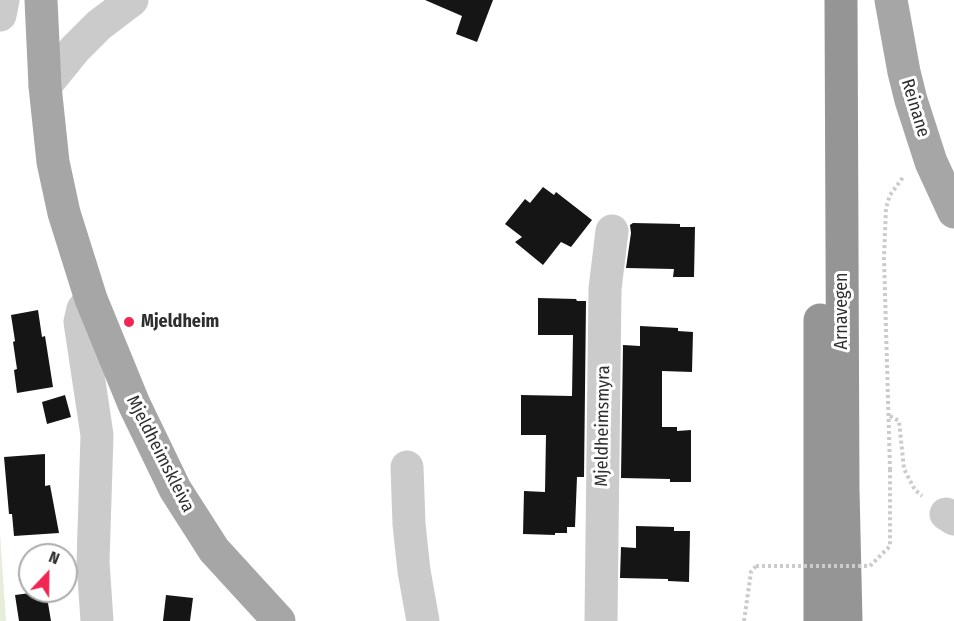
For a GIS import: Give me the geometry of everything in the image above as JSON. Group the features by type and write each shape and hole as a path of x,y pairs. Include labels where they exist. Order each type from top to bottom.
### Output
{"highway":[{"name":"Arnavegen","path":"819,0 820,621"},
{"name":"Arnavegen","path":"841,0 843,478 846,621"}],"main road":[{"name":"Mjeldheimskleiva","path":"41,0 45,86 53,162 64,213 91,299 134,404 174,489 214,550 279,621"},
{"name":"Reinane","path":"891,0 911,100 931,162 954,212"}],"street":[{"path":"0,15 3,0"},
{"path":"45,86 75,49 99,25 132,0"},
{"name":"Mjeldheimsmyra","path":"601,621 605,290 612,231"},
{"path":"91,299 84,309 80,322 97,435 93,562 97,621"},
{"path":"407,467 409,524 414,572 423,621"}],"path":[{"path":"744,621 751,572 756,566 870,566 890,546 884,258 886,208 890,195 909,172"},
{"path":"889,415 899,421 904,470 915,490 927,502 950,517"}],"green space":[{"path":"0,533 6,621 0,621"}],"building":[{"path":"425,0 493,0 477,42 456,34 462,16"},
{"path":"543,187 554,195 556,192 592,220 571,247 561,242 543,265 515,242 522,237 505,224 525,199 530,203"},
{"path":"633,223 680,224 680,227 695,227 694,277 673,277 674,269 626,268 630,225"},
{"path":"538,298 586,301 584,477 577,477 575,527 567,527 567,533 555,533 555,535 523,534 524,491 545,492 546,435 521,435 521,395 572,396 573,335 538,335"},
{"path":"38,310 42,337 45,336 53,387 17,393 14,370 17,369 13,342 15,341 11,315"},
{"path":"640,326 678,328 678,331 693,332 692,372 662,371 662,427 677,427 677,431 691,430 691,482 621,478 623,345 640,346"},
{"path":"65,395 71,417 47,424 42,402"},
{"path":"45,454 45,486 50,485 59,533 14,536 12,514 9,514 4,457"},
{"path":"636,526 674,527 674,531 690,531 689,582 620,578 621,547 636,548"},
{"path":"15,595 18,595 18,603 48,603 51,621 19,621"},
{"path":"166,595 193,598 190,621 163,621"}],"place":[{"name":"Mjeldheim","path":"129,322"}]}
